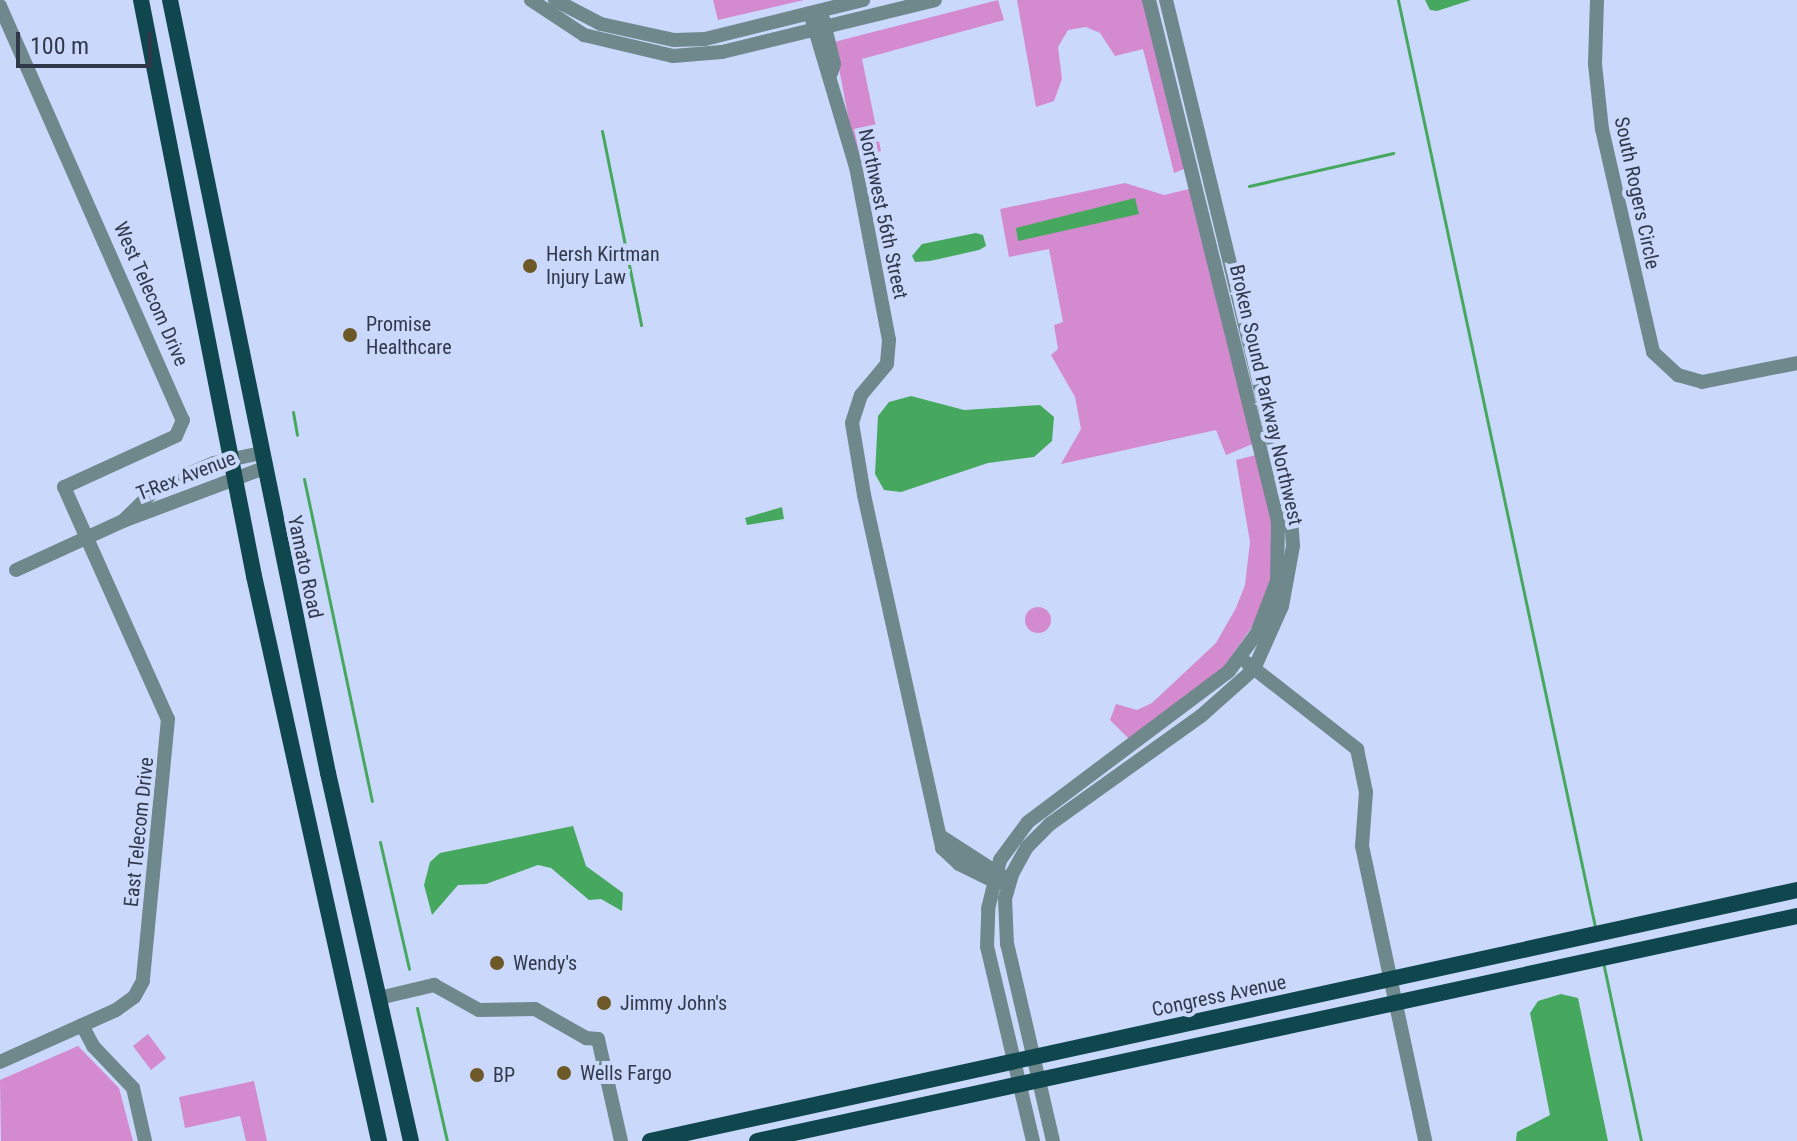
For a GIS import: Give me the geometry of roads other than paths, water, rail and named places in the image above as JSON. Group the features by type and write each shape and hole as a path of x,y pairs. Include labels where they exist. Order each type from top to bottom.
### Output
{"main road":[{"path":"141,0 174,155 235,479 379,1141"},
{"name":"Yamato Road","path":"170,0 263,460 411,1141"},
{"path":"174,155 185,176 196,226 204,235 220,236"},
{"name":"Congress Avenue","path":"757,1141 1041,1082 1393,993 1578,939 1797,890"},
{"name":"Congress Avenue","path":"650,1141 1036,1057 1582,962 1797,916"}],"street":[{"path":"531,0 566,25 603,42 673,56 722,52 935,0"},
{"path":"555,0 601,24 674,40 705,39 863,0"},
{"name":"Broken Sound Parkway Northwest","path":"1033,1141 987,947 1008,847 1028,822 1194,702 1241,657 1268,612 1277,581 1278,521 1149,0"},
{"name":"Broken Sound Parkway Northwest","path":"1053,1141 1036,1057 1007,944 999,879 1050,824 1201,716 1254,669 1273,634 1289,581 1291,515 1166,0"},
{"name":"South Rogers Circle","path":"1597,0 1600,118 1646,336 1658,359 1683,378 1711,382 1797,363"},
{"name":"West Telecom Drive","path":"0,6 183,420 176,436 64,487 86,537"},
{"name":"Northwest 56th Street","path":"815,12 856,167 889,340 887,364 861,395 851,433 942,848 959,864 999,879"},
{"path":"673,56 674,40"},
{"name":"T-Rex Avenue","path":"123,521 158,487 231,459 263,460"},
{"name":"T-Rex Avenue","path":"16,570 123,521 235,479 263,460"},
{"name":"East Telecom Drive","path":"0,1062 126,1004 143,981 169,738 163,706 86,537"},
{"path":"1241,657 1357,749 1366,792 1362,846 1425,1141"},
{"path":"379,998 434,985 479,1010 535,1009 586,1038 598,1039 621,1141"},
{"path":"82,1025 96,1050 133,1088 145,1141"}],"waterway":[{"path":"1398,0 1595,927"},
{"path":"602,131 641,325"},
{"path":"1249,186 1393,153"},
{"path":"293,412 297,435"},
{"path":"304,479 372,801"},
{"path":"380,842 409,969"},
{"path":"1603,962 1641,1141"},
{"path":"417,1008 447,1141"}],"place":[{"name":"Hersh Kirtman Injury Law","path":"530,266"},
{"name":"Promise Healthcare","path":"350,335"},
{"name":"Wendy's","path":"497,963"},
{"name":"Jimmy John's","path":"604,1003"},
{"name":"Wells Fargo","path":"564,1073"},
{"name":"BP","path":"477,1075"}]}
